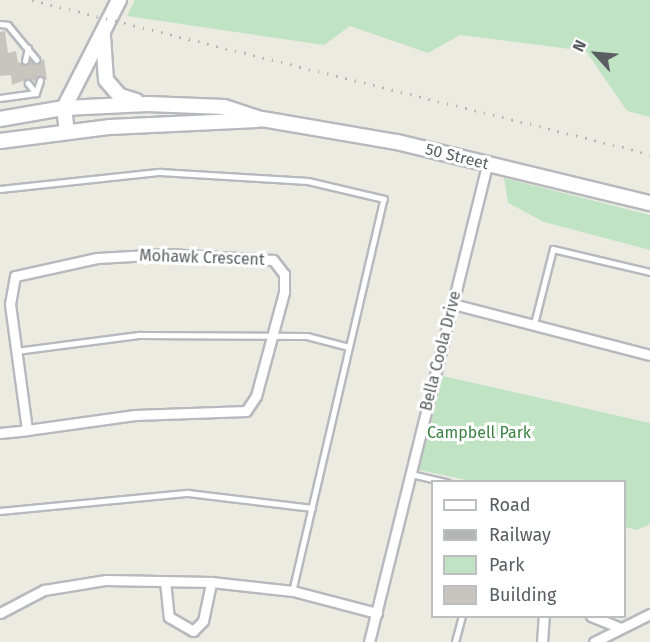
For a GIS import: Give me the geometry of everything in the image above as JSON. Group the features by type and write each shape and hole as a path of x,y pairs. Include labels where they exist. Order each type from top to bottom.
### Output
{"main road":[{"path":"67,132 64,108 119,0"},
{"path":"103,34 106,80 120,96 148,104"},
{"name":"50 Street","path":"0,119 64,108 148,104 224,107 262,119 397,142 650,203"},
{"name":"50 Street","path":"0,141 67,132 262,119"}],"street":[{"name":"Bella Coola Drive","path":"369,642 487,165"},
{"name":"Mohawk Crescent","path":"0,433 27,430 135,415 246,411 256,396 273,335 284,292 284,273 273,260 167,254 97,258 15,276 10,304 27,430"},
{"path":"453,304 650,355"},
{"path":"0,613 44,590 106,580 211,582 293,591 377,612"},
{"path":"165,581 169,617 193,631 202,621 211,582"},
{"path":"594,642 650,614"},
{"path":"542,642 544,618"},
{"path":"596,618 620,628"}],"lane":[{"path":"0,24 8,25 37,60"},
{"path":"25,61 28,48"},
{"path":"36,93 40,81"},
{"path":"28,83 36,93"},
{"path":"0,98 36,93"},
{"path":"0,189 160,172 308,181 384,199 293,591"},
{"path":"534,324 553,249 650,272"},
{"path":"16,351 140,335 307,336 349,347"},
{"path":"411,474 438,480"},
{"path":"0,511 188,493 312,508"},
{"path":"455,642 461,618"}],"green space":[{"path":"135,0 650,0 650,117 627,111 586,51 460,35 428,53 350,26 324,45 127,16"},
{"path":"504,178 650,215 650,250 544,222 508,203"},
{"name":"Campbell Park","path":"443,376 650,423 650,524 637,530 626,527 626,480 466,480 419,470"}],"building":[{"path":"5,31 8,53 16,51 18,62 26,65 31,60 37,64 44,59 47,80 40,77 35,81 28,79 12,85 11,75 0,76 0,32"}],"railway":[{"path":"32,0 650,154"}]}
